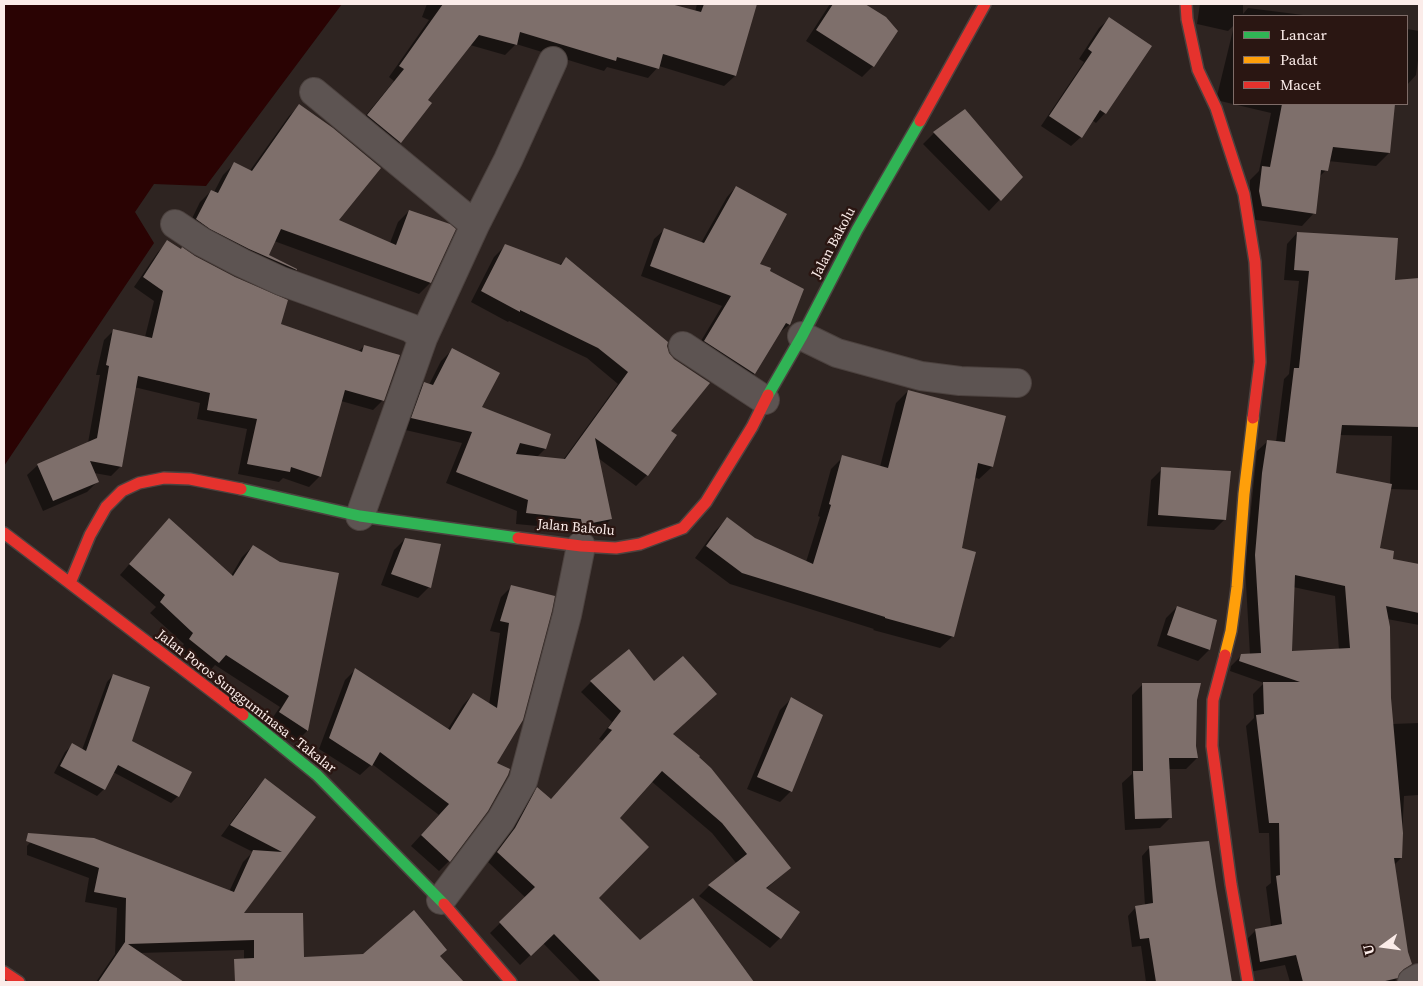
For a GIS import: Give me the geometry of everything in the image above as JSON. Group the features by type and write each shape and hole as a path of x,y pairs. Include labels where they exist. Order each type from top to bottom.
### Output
{"main road":[{"name":"Jalan Bakolu","path":"70,583 90,535 106,507 122,491 139,483 164,478 190,479 248,490 360,516 580,550 616,548 640,544 683,528 706,502 752,427 765,400 806,338 858,230 985,4"},
{"path":"1186,4 1198,70 1216,108 1244,194 1255,262 1260,362 1244,494 1237,587 1231,631 1213,700 1212,746 1231,884 1248,982"},
{"name":"Jalan Poros Sungguminasa - Takalar","path":"4,533 215,693 317,775 441,900 511,982"},
{"path":"4,972 19,982"}],"street":[{"path":"360,516 424,338 553,61"},
{"path":"314,92 475,225"},
{"path":"175,224 202,242 281,281 411,328 424,338"},
{"path":"806,338 836,353 921,376 960,381 1018,383"},
{"path":"683,346 765,400"},
{"path":"441,900 501,820 523,781 567,615 580,550"},
{"path":"1412,982 1419,978"}],"shaded area":[{"path":"4,4 342,4 206,186 154,184 135,212 154,243 4,466"}],"building":[{"path":"443,4 671,4 701,12 704,4 757,4 736,76 663,54 659,69 617,57 616,61 520,32 517,45 479,35 428,100 432,103 401,143 367,115 404,69 399,66"},
{"path":"833,4 865,4 886,17 898,31 874,67 816,30"},
{"path":"1109,17 1152,46 1106,114 1100,110 1082,138 1049,116 1092,52 1088,49"},
{"path":"299,104 333,128 381,168 339,220 396,245 409,210 450,224 456,229 431,283 281,229 269,255 297,270 249,249 210,229 196,219 211,190 218,193 234,162 252,171"},
{"path":"1282,105 1395,105 1390,153 1333,147 1328,171 1321,170 1316,214 1262,206 1259,191 1262,166 1270,167"},
{"path":"965,109 1023,177 1001,201 933,132"},
{"path":"736,186 787,214 760,264 771,268 770,271 804,289 790,325 786,323 755,374 704,341 731,296 650,266 664,228 704,243"},
{"path":"1297,232 1398,238 1395,280 1419,278 1419,427 1342,425 1336,473 1392,484 1380,548 1394,551 1393,559 1419,564 1419,613 1386,606 1390,627 1391,698 1403,833 1402,858 1394,858 1408,952 1412,964 1399,974 1398,978 1381,982 1303,982 1296,955 1260,962 1255,929 1282,924 1276,876 1280,875 1279,823 1269,823 1256,715 1264,714 1263,682 1300,682 1239,661 1241,654 1261,653 1255,555 1262,473 1267,440 1285,442 1294,368 1299,368 1309,271 1294,270","holes":["1295,575 1345,586 1350,648 1292,651"]},
{"path":"167,240 235,277 288,300 281,324 362,352 364,345 400,355 384,401 345,390 321,477 291,467 290,472 247,464 257,419 207,410 210,393 138,376 122,467 90,461 99,482 53,501 37,464 97,438 109,366 106,365 113,329 152,338 163,291 143,277"},
{"path":"505,244 561,265 566,257 668,342 669,353 674,359 710,383 671,431 677,435 648,476 595,438 612,519 582,525 581,519 526,513 528,500 456,472 472,432 411,418 424,382 433,385 452,348 500,373 482,407 551,434 546,449 520,443 516,454 565,459 628,372 598,348 520,310 520,312 481,291"},
{"path":"908,390 1006,416 993,467 978,463 962,548 976,552 954,637 885,618 742,573 706,546 727,517 755,538 813,564 831,505 829,504 842,455 888,468"},
{"path":"1161,467 1231,471 1226,520 1158,515"},
{"path":"169,518 233,576 253,545 280,562 339,573 308,731 279,712 289,696 226,655 219,663 189,639 193,633 160,602 165,595 129,564"},
{"path":"405,538 441,544 431,588 391,574"},
{"path":"511,585 555,596 552,611 523,720 497,763 510,769 508,775 488,811 450,862 421,835 449,804 380,752 372,766 329,738 355,668 450,730 473,693 497,708 509,623 500,621"},
{"path":"1177,606 1217,620 1210,650 1167,635"},
{"path":"629,649 654,681 683,656 717,694 673,734 700,756 711,768 791,868 766,888 800,912 781,939 708,885 747,854 722,823 662,771 620,818 649,847 599,898 640,940 693,898 754,982 601,982 554,934 531,956 499,922 535,887 497,852 515,828 537,787 551,799 612,730 608,728 621,711 590,681"},
{"path":"113,674 150,687 132,741 192,772 179,797 118,765 105,790 60,766 72,743 86,751"},
{"path":"1142,683 1201,683 1197,700 1196,746 1198,758 1169,758 1172,818 1135,819 1133,771 1143,771"},
{"path":"791,697 823,715 792,792 757,777"},
{"path":"265,778 316,817 244,913 303,913 304,957 363,954 414,910 447,950 440,956 464,982 235,982 234,959 254,958 254,940 128,944 184,982 98,982 125,942 126,898 94,892 99,868 26,841 28,833 94,838 234,892 253,850 282,852 230,825"},
{"path":"1209,841 1232,982 1156,982 1149,938 1140,939 1135,906 1153,903 1149,846"}],"traffic: fast":[{"path":"768,395 802,336 857,230 920,121"},
{"path":"241,489 360,516 518,538"},
{"path":"243,715 317,775 444,904"}],"traffic: slow":[{"path":"1225,655 1231,631 1237,587 1244,494 1253,418"}],"traffic: jam":[{"path":"920,121 985,4"},
{"path":"1186,4 1187,19 1198,70 1216,108 1244,194 1255,262 1260,362 1253,418"},
{"path":"518,538 581,546 616,548 640,544 683,528 706,502 752,427 768,395"},
{"path":"70,583 90,535 106,507 122,491 139,483 164,478 190,479 241,489"},
{"path":"4,533 243,715"},
{"path":"1225,655 1213,700 1212,746 1231,884 1248,982"},
{"path":"444,904 511,982"},
{"path":"4,972 19,982"}]}
